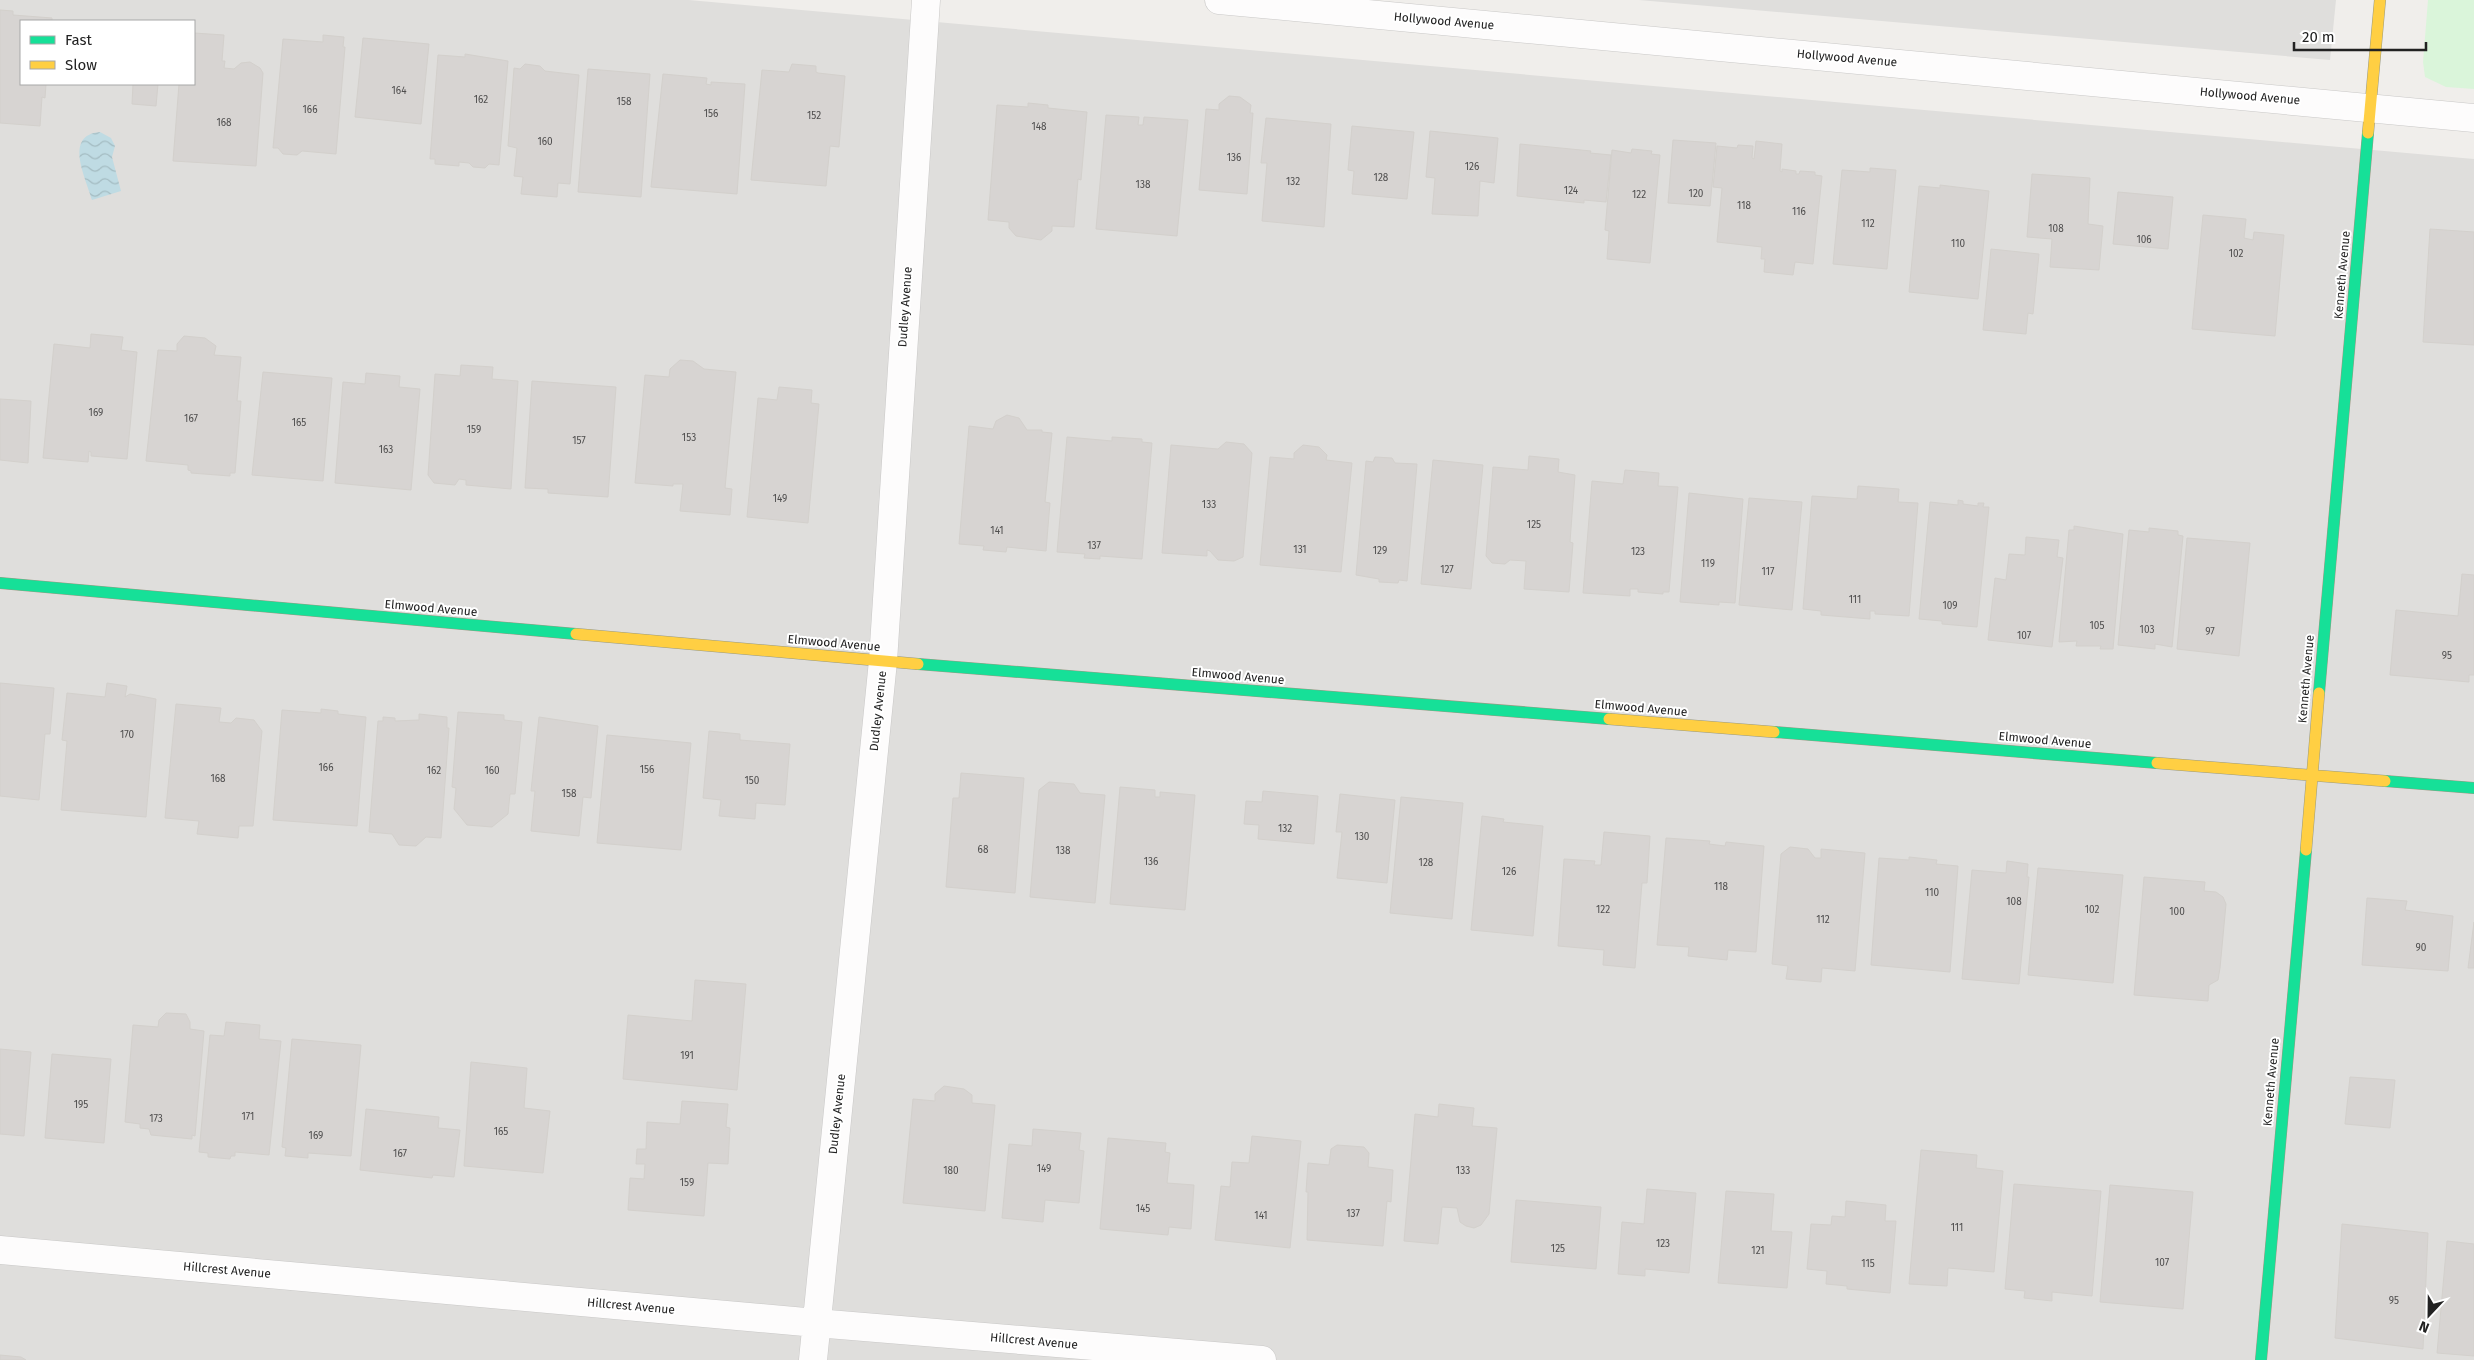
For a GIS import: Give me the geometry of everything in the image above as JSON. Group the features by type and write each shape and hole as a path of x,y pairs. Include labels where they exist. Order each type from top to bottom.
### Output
{"street":[{"name":"Dudley Avenue","path":"813,1360 883,661 926,0"},
{"name":"Hollywood Avenue","path":"1219,0 2474,118"},
{"name":"Kenneth Avenue","path":"2260,1360 2380,0"},
{"name":"Elmwood Avenue","path":"0,583 883,661 2474,788"},
{"name":"Hillcrest Avenue","path":"0,1250 816,1323 1262,1360"}],"shaded area":[{"path":"0,0 689,0 2474,159 2474,1360 0,1360"},
{"path":"1639,0 2336,0 2330,60"}],"green space":[{"path":"2428,0 2474,0 2474,89 2446,87 2425,77 2423,62"}],"water":[{"path":"100,132 111,138 115,146 112,157 121,191 92,200 82,170 80,149 82,141 89,135"}],"building":[{"path":"0,10 13,11 13,15 52,18 52,20 20,20 20,85 46,85 45,98 42,97 40,126 0,123"},
{"path":"195,33 224,35 222,61 225,61 224,68 234,69 241,63 250,62 260,68 263,73 256,166 173,161 179,85 195,85"},
{"path":"323,35 344,37 343,47 345,47 336,154 302,151 297,155 283,154 278,148 273,148 283,39 323,42"},
{"path":"363,38 429,44 421,124 355,117"},
{"path":"465,54 508,61 499,165 489,164 485,168 473,167 469,163 459,162 459,166 435,164 435,159 430,159 438,55 465,57"},
{"path":"525,64 540,66 545,71 579,75 570,184 558,183 557,197 521,194 523,177 514,176 517,148 508,146 514,68 520,69"},
{"path":"792,64 816,66 816,72 818,73 845,76 839,147 830,146 826,186 751,180 762,70 789,72"},
{"path":"588,69 650,74 641,197 578,192"},
{"path":"663,74 707,78 706,84 711,85 711,82 745,84 737,194 651,187"},
{"path":"133,85 158,85 156,106 132,104"},
{"path":"1229,96 1240,97 1251,105 1250,113 1253,113 1247,194 1199,190 1206,109 1219,110 1219,104"},
{"path":"1028,103 1048,105 1048,108 1087,112 1081,180 1078,179 1074,227 1052,226 1052,231 1041,240 1016,236 1009,228 1009,222 988,220 997,105 1028,107"},
{"path":"1106,115 1139,117 1138,125 1143,125 1144,117 1188,120 1177,236 1096,229"},
{"path":"1266,118 1331,124 1324,227 1262,221 1267,163 1261,163"},
{"path":"1352,126 1414,132 1407,199 1352,194 1354,171 1348,170"},
{"path":"1430,131 1498,138 1494,183 1480,181 1478,216 1432,214 1435,178 1426,177"},
{"path":"1673,140 1716,143 1710,206 1668,203"},
{"path":"1756,141 1782,144 1780,171 1782,172 1782,169 1796,171 1796,174 1799,174 1800,171 1815,172 1815,175 1822,176 1813,264 1795,262 1793,275 1764,272 1765,259 1761,259 1762,247 1717,242 1722,188 1713,187 1717,146 1737,148 1738,145 1753,146 1752,158 1754,159"},
{"path":"1520,144 1591,151 1590,153 1611,155 1606,202 1584,200 1584,203 1517,196"},
{"path":"1632,149 1652,151 1651,154 1660,155 1650,263 1607,259 1609,231 1605,230 1612,150 1631,153"},
{"path":"1870,168 1896,170 1887,269 1833,264 1842,170 1870,172"},
{"path":"2032,174 2090,178 2088,224 2103,226 2099,270 2050,267 2052,239 2027,237"},
{"path":"1940,185 1989,191 1978,299 1909,292 1919,186 1940,188"},
{"path":"2118,192 2173,197 2168,249 2113,244"},
{"path":"2203,215 2246,219 2244,238 2253,240 2254,232 2284,235 2275,336 2192,329"},
{"path":"2430,229 2474,232 2474,345 2423,342"},
{"path":"1991,249 2039,254 2033,314 2028,313 2026,334 1983,330"},
{"path":"91,334 123,337 121,350 137,352 127,459 91,456 89,451 88,462 43,458 54,344 90,348"},
{"path":"184,336 205,338 216,346 214,355 241,357 237,401 241,401 235,473 230,473 230,476 191,473 188,470 188,465 146,461 158,350 177,351 177,344"},
{"path":"680,360 693,361 704,369 736,372 725,488 732,489 730,515 680,511 683,484 673,484 673,486 635,483 645,375 669,377 670,369"},
{"path":"461,365 493,367 492,379 518,381 511,489 466,485 466,480 459,479 455,485 434,483 428,475 435,374 460,376"},
{"path":"263,372 332,378 323,481 252,475"},
{"path":"366,373 400,376 399,387 420,389 411,490 335,483 343,382 365,384"},
{"path":"532,381 616,387 608,497 548,493 548,489 525,488"},
{"path":"779,387 812,390 811,403 819,404 808,523 747,517 758,398 777,400"},
{"path":"0,399 31,401 28,463 0,460"},
{"path":"1007,415 1019,418 1027,430 1042,430 1042,432 1052,433 1045,502 1050,503 1046,551 1007,547 1006,552 983,550 984,546 959,544 969,426 993,429 996,421"},
{"path":"1067,437 1112,441 1112,437 1142,439 1142,442 1152,443 1142,559 1100,556 1100,559 1084,558 1085,554 1057,552"},
{"path":"1226,442 1244,444 1252,453 1243,557 1234,561 1218,560 1207,550 1207,556 1162,553 1171,445 1218,449"},
{"path":"1303,445 1319,447 1327,455 1326,460 1352,463 1341,572 1260,565 1270,457 1294,459 1294,453"},
{"path":"1529,456 1559,459 1558,472 1575,475 1570,542 1573,543 1569,592 1524,589 1526,561 1510,560 1505,564 1492,563 1486,556 1493,467 1528,470"},
{"path":"1375,457 1392,458 1395,463 1417,464 1407,581 1399,580 1398,583 1379,582 1379,579 1356,575 1366,461 1373,462"},
{"path":"1433,460 1483,465 1471,589 1421,584"},
{"path":"1625,470 1659,473 1658,486 1678,487 1669,592 1663,592 1663,594 1638,592 1638,589 1630,589 1630,596 1583,593 1592,481 1623,484"},
{"path":"1858,486 1899,489 1898,502 1918,503 1909,616 1875,614 1875,611 1870,611 1870,619 1821,615 1821,611 1803,609 1812,496 1857,499"},
{"path":"1689,493 1743,499 1735,603 1719,602 1719,605 1680,602"},
{"path":"1749,498 1802,502 1792,610 1739,605"},
{"path":"1958,500 1963,501 1963,504 1978,506 1978,503 1984,503 1983,507 1989,507 1977,627 1942,624 1942,621 1919,619 1930,502 1958,505"},
{"path":"2074,526 2123,534 2113,649 2100,649 2101,646 2076,646 2077,641 2059,642 2069,530 2074,530"},
{"path":"2149,528 2178,531 2178,535 2183,536 2172,647 2155,644 2155,649 2118,645 2129,530 2149,532"},
{"path":"2026,537 2059,540 2057,557 2063,558 2052,647 1988,640 1995,578 2006,580 2009,554 2025,555"},
{"path":"2187,538 2250,543 2239,656 2177,649"},
{"path":"2462,574 2474,575 2474,675 2469,675 2469,682 2390,675 2396,610 2458,616"},
{"path":"0,683 54,688 50,734 45,734 39,800 0,796"},
{"path":"107,683 127,686 125,697 130,694 156,699 146,817 61,810 67,741 62,740 67,693 105,697"},
{"path":"176,704 221,708 219,722 231,723 236,718 254,720 262,731 253,826 239,826 238,838 197,834 199,821 165,818"},
{"path":"321,709 338,711 338,714 366,717 357,826 273,820 282,710 321,713"},
{"path":"458,712 504,715 504,720 522,722 515,794 510,794 508,814 492,827 467,825 454,809 456,788 452,787"},
{"path":"419,714 447,717 447,728 449,728 441,838 426,837 416,846 399,845 392,834 369,832 378,721 383,721 383,717 395,718 395,721 419,720"},
{"path":"539,717 598,726 591,798 583,797 579,836 531,831 535,791 531,791"},
{"path":"709,731 740,734 740,740 790,744 785,805 756,803 755,819 719,816 721,800 703,798"},
{"path":"607,735 691,743 681,850 597,843"},
{"path":"961,773 1024,778 1015,893 946,887 953,798 959,798"},
{"path":"1049,782 1074,784 1080,793 1105,795 1095,903 1030,897 1039,790"},
{"path":"1120,787 1155,790 1155,797 1160,797 1160,792 1195,795 1185,910 1110,904"},
{"path":"1263,791 1318,796 1314,844 1258,839 1259,825 1244,824 1246,801 1262,802"},
{"path":"1340,794 1395,800 1387,883 1337,878 1342,832 1336,832"},
{"path":"1401,797 1463,803 1452,919 1390,913"},
{"path":"1482,816 1504,819 1503,822 1543,826 1533,936 1471,930"},
{"path":"1604,832 1650,836 1647,883 1642,883 1635,968 1603,965 1604,950 1558,946 1564,859 1595,861 1594,865 1601,865"},
{"path":"1666,838 1710,841 1709,844 1725,846 1726,842 1764,846 1756,952 1728,950 1727,960 1688,956 1689,947 1657,945"},
{"path":"1790,847 1808,849 1815,858 1821,858 1821,849 1865,853 1855,971 1822,968 1821,982 1786,979 1788,966 1772,964 1781,854"},
{"path":"1909,857 1937,860 1936,864 1958,866 1950,972 1871,965 1879,858 1909,860"},
{"path":"2007,861 2028,864 2027,877 2029,877 2019,984 1962,979 1972,870 2006,873"},
{"path":"2038,868 2123,875 2113,983 2028,975"},
{"path":"2144,877 2205,882 2204,891 2216,892 2223,897 2226,904 2220,968 2218,980 2209,985 2208,1001 2134,995"},
{"path":"2367,898 2407,901 2405,910 2453,916 2448,971 2362,965"},
{"path":"2474,922 2474,968 2468,968"},
{"path":"695,980 746,984 737,1090 623,1079 628,1015 692,1021"},
{"path":"166,1013 186,1014 190,1022 190,1029 204,1031 195,1136 192,1135 192,1139 151,1135 149,1129 140,1128 140,1124 125,1122 133,1025 158,1027 159,1020"},
{"path":"226,1022 260,1025 259,1039 281,1041 269,1155 235,1152 235,1156 231,1156 230,1159 208,1157 208,1153 199,1152 210,1035 224,1036"},
{"path":"292,1039 361,1045 351,1156 308,1153 308,1158 285,1156 286,1148 282,1147"},
{"path":"0,1049 31,1052 24,1136 0,1134"},
{"path":"52,1054 111,1059 104,1143 45,1138"},
{"path":"471,1062 527,1068 524,1108 550,1111 543,1173 464,1166"},
{"path":"2350,1077 2395,1080 2390,1128 2345,1124"},
{"path":"944,1086 964,1089 972,1095 972,1103 995,1105 985,1211 903,1203 913,1099 935,1101 935,1094"},
{"path":"682,1101 728,1104 726,1127 730,1128 728,1164 708,1163 704,1216 628,1210 630,1178 644,1179 645,1164 636,1164 637,1149 646,1149 647,1122 680,1124"},
{"path":"1439,1104 1474,1108 1472,1126 1497,1128 1489,1214 1481,1225 1474,1228 1460,1222 1457,1208 1442,1207 1438,1244 1404,1241 1415,1114 1438,1117"},
{"path":"366,1109 439,1117 438,1128 460,1130 454,1177 433,1175 432,1178 360,1170"},
{"path":"1033,1129 1081,1133 1079,1150 1084,1151 1079,1203 1045,1200 1043,1222 1002,1218 1009,1144 1032,1146"},
{"path":"1252,1136 1301,1141 1290,1248 1215,1240 1221,1186 1230,1187 1232,1162 1249,1163"},
{"path":"1108,1138 1166,1143 1165,1152 1170,1153 1167,1183 1194,1185 1191,1229 1169,1227 1168,1235 1100,1229"},
{"path":"1337,1145 1364,1147 1369,1153 1368,1167 1393,1170 1391,1202 1387,1201 1383,1246 1307,1240 1308,1192 1306,1192 1308,1163 1329,1165 1331,1149"},
{"path":"1921,1150 1977,1155 1976,1168 2003,1171 1994,1272 1948,1268 1947,1286 1909,1284"},
{"path":"2014,1184 2101,1191 2092,1296 2052,1292 2052,1301 2024,1298 2025,1291 2005,1289"},
{"path":"2110,1185 2193,1192 2183,1309 2100,1302"},
{"path":"1647,1189 1696,1193 1689,1273 1645,1269 1645,1276 1618,1274 1622,1222 1644,1224"},
{"path":"1726,1191 1774,1194 1771,1231 1792,1232 1787,1288 1718,1283"},
{"path":"1516,1200 1601,1207 1596,1269 1511,1262"},
{"path":"1846,1201 1886,1205 1885,1221 1896,1221 1890,1293 1847,1289 1847,1286 1826,1284 1827,1271 1807,1269 1811,1224 1831,1225 1832,1216 1845,1217"},
{"path":"2342,1224 2428,1233 2423,1349 2335,1338"},
{"path":"2447,1241 2474,1244 2474,1356 2437,1353"},
{"path":"0,1355 21,1357 26,1360 0,1360"}],"traffic: fast":[{"path":"2319,693 2368,133"},
{"path":"0,583 576,634"},
{"path":"918,664 1609,719"},
{"path":"1774,732 2157,763"},
{"path":"2385,781 2474,788"},
{"path":"2261,1360 2306,850"}],"traffic: slow":[{"path":"2368,133 2380,0"},
{"path":"576,634 918,664"},
{"path":"2306,850 2319,693"},
{"path":"1609,719 1774,732"},
{"path":"2157,763 2385,781"}]}
